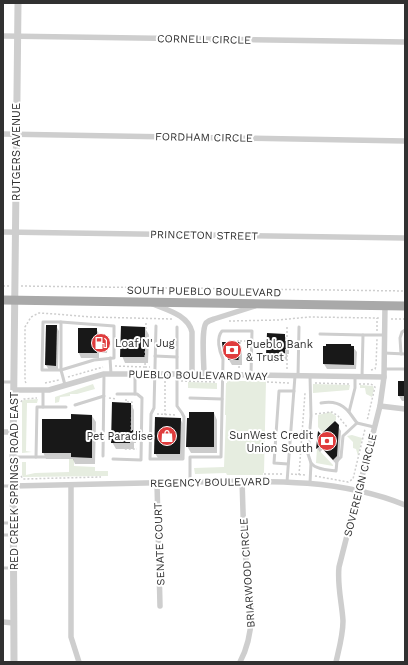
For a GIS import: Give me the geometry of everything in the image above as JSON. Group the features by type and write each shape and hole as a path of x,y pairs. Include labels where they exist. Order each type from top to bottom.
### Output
{"main road":[{"name":"SOUTH PUEBLO BOULEVARD","path":"3,300 405,306"}],"street":[{"name":"RUTGERS AVENUE","path":"15,300 18,3"},
{"name":"CORNELL CIRCLE","path":"3,36 405,42"},
{"name":"FORDHAM CIRCLE","path":"3,134 405,141"},
{"name":"PRINCETON STREET","path":"3,232 405,238"},
{"name":"RED CREEK SPRINGS ROAD EAST","path":"14,662 13,432 15,300"},
{"path":"149,302 177,315 188,322 191,327 192,374"},
{"path":"204,374 205,324 208,321 261,304"},
{"name":"SOVEREIGN CIRCLE","path":"336,662 341,640 343,621 338,578 380,406 384,377 385,306"},
{"name":"PUEBLO BOULEVARD WAY","path":"14,390 44,390 104,374 223,374 384,377"},
{"path":"380,406 405,409"},
{"path":"3,432 13,432"},
{"name":"REGENCY BOULEVARD","path":"13,486 242,481 310,483 358,492 405,505"},
{"name":"BRIARWOOD CIRCLE","path":"240,662 245,653 250,634 252,612 244,538 242,481"},
{"name":"SENATE COURT","path":"157,483 160,606"},
{"path":"71,485 71,638 78,662"},
{"path":"3,622 14,623"}],"lane":[{"path":"43,322 61,322 114,326 114,358 94,360 61,370 42,370 43,322"},
{"path":"61,322 61,370 66,385"},
{"path":"156,326 154,408 151,414 150,459 183,459 183,415 177,406 177,327"},
{"path":"287,482 294,391 297,376 299,327"},
{"path":"190,482 190,457 221,457 223,359 219,352 221,332 224,330 252,331 251,375"},
{"path":"401,354 400,338 402,332 405,330"},
{"path":"320,334 385,335"},
{"path":"362,377 363,335"},
{"path":"384,353 405,354"},
{"path":"155,356 177,356"},
{"path":"110,358 110,374"},
{"path":"384,369 405,369"},
{"path":"103,456 104,374"},
{"path":"135,374 135,394"},
{"path":"310,376 311,414 308,454 311,463 310,483"},
{"path":"349,412 355,377"},
{"path":"3,382 14,382"},
{"path":"43,407 44,390"},
{"path":"288,464 274,463 279,391 294,391"},
{"path":"113,459 141,460 142,400 140,395 117,394"},
{"path":"75,405 104,396"},
{"path":"190,398 222,399"},
{"path":"321,403 336,403 341,405 349,412 357,423 375,428"},
{"path":"36,457 37,406 66,407"},
{"path":"311,463 313,466 336,471 337,461 341,457 343,436 357,423"},
{"path":"13,456 60,457"},
{"path":"3,486 13,486"},
{"path":"3,523 13,523"},
{"path":"3,535 13,535"},
{"path":"3,568 14,568"}],"path":[{"path":"3,286 405,291"},
{"path":"29,384 24,381 25,327 28,320 36,314 107,318 174,319"},
{"path":"377,318 377,335"},
{"path":"145,367 146,323"},
{"path":"287,326 287,369"},
{"path":"229,341 252,341"},
{"path":"240,341 240,368"},
{"path":"287,345 298,346"},
{"path":"42,384 93,369 110,367 155,367"},
{"path":"165,414 166,381"},
{"path":"267,382 295,383"},
{"path":"264,474 311,476 348,482 353,478 375,387 371,384 310,383"},
{"path":"300,475 305,388"},
{"path":"109,392 109,399 120,399"},
{"path":"126,399 126,402 132,402 131,449"},
{"path":"311,414 332,412 338,416 349,430"},
{"path":"151,414 183,415"},
{"path":"131,446 125,446 124,449 141,449"},
{"path":"20,474 23,478 103,477"}],"shaded area":[{"path":"227,381 266,381 263,475 227,475 226,473 195,474 194,468 224,467"},
{"path":"188,382 217,383 217,389 188,388"},
{"path":"93,384 95,389 77,394 70,394 70,396 60,397 59,402 55,403 55,397"},
{"path":"313,384 350,385 349,390 313,393"},
{"path":"360,385 373,386 374,389 372,397 366,394 365,388 360,388"},
{"path":"38,399 37,403 27,403 26,451 32,452 22,453 22,401"},
{"path":"330,412 336,416 336,420 322,432 318,427 318,415"},
{"path":"352,435 362,438 358,456 356,449 353,448 353,442 347,436"},
{"path":"317,448 333,465 333,466 316,463"},
{"path":"69,459 74,459 74,466 95,467 95,471 108,471 108,476 23,477 22,475 22,462 26,462 26,475 35,473 69,472"}],"building":[{"path":"46,325 57,325 56,366 45,365"},
{"path":"121,326 145,327 145,357 120,357"},
{"path":"78,328 97,328 97,334 105,334 105,348 97,348 97,353 78,353"},
{"path":"267,333 285,334 285,341 287,345 285,349 285,356 274,356 274,358 269,358 269,355 266,355"},
{"path":"222,342 240,342 239,360 228,360 228,352 223,352"},
{"path":"326,344 351,344 351,346 354,346 354,365 323,364 323,346 326,346"},
{"path":"398,381 405,381 405,396 398,396"},
{"path":"112,402 131,403 131,430 133,430 133,436 131,436 130,443 111,443"},
{"path":"189,412 214,412 214,447 186,447 187,418 189,418"},
{"path":"71,414 92,415 92,458 71,457 71,453 42,453 42,419 71,419"},
{"path":"155,417 181,418 180,454 154,454"},
{"path":"335,421 339,425 337,456 333,460 320,446 316,449 318,431 321,434"}],"place":[{"name":"Loaf N' Jug","path":"101,343"},
{"name":"Pueblo Bank & Trust","path":"232,350"},
{"name":"Pet Paradise","path":"167,436"},
{"name":"SunWest Credit Union South","path":"327,441"}]}
